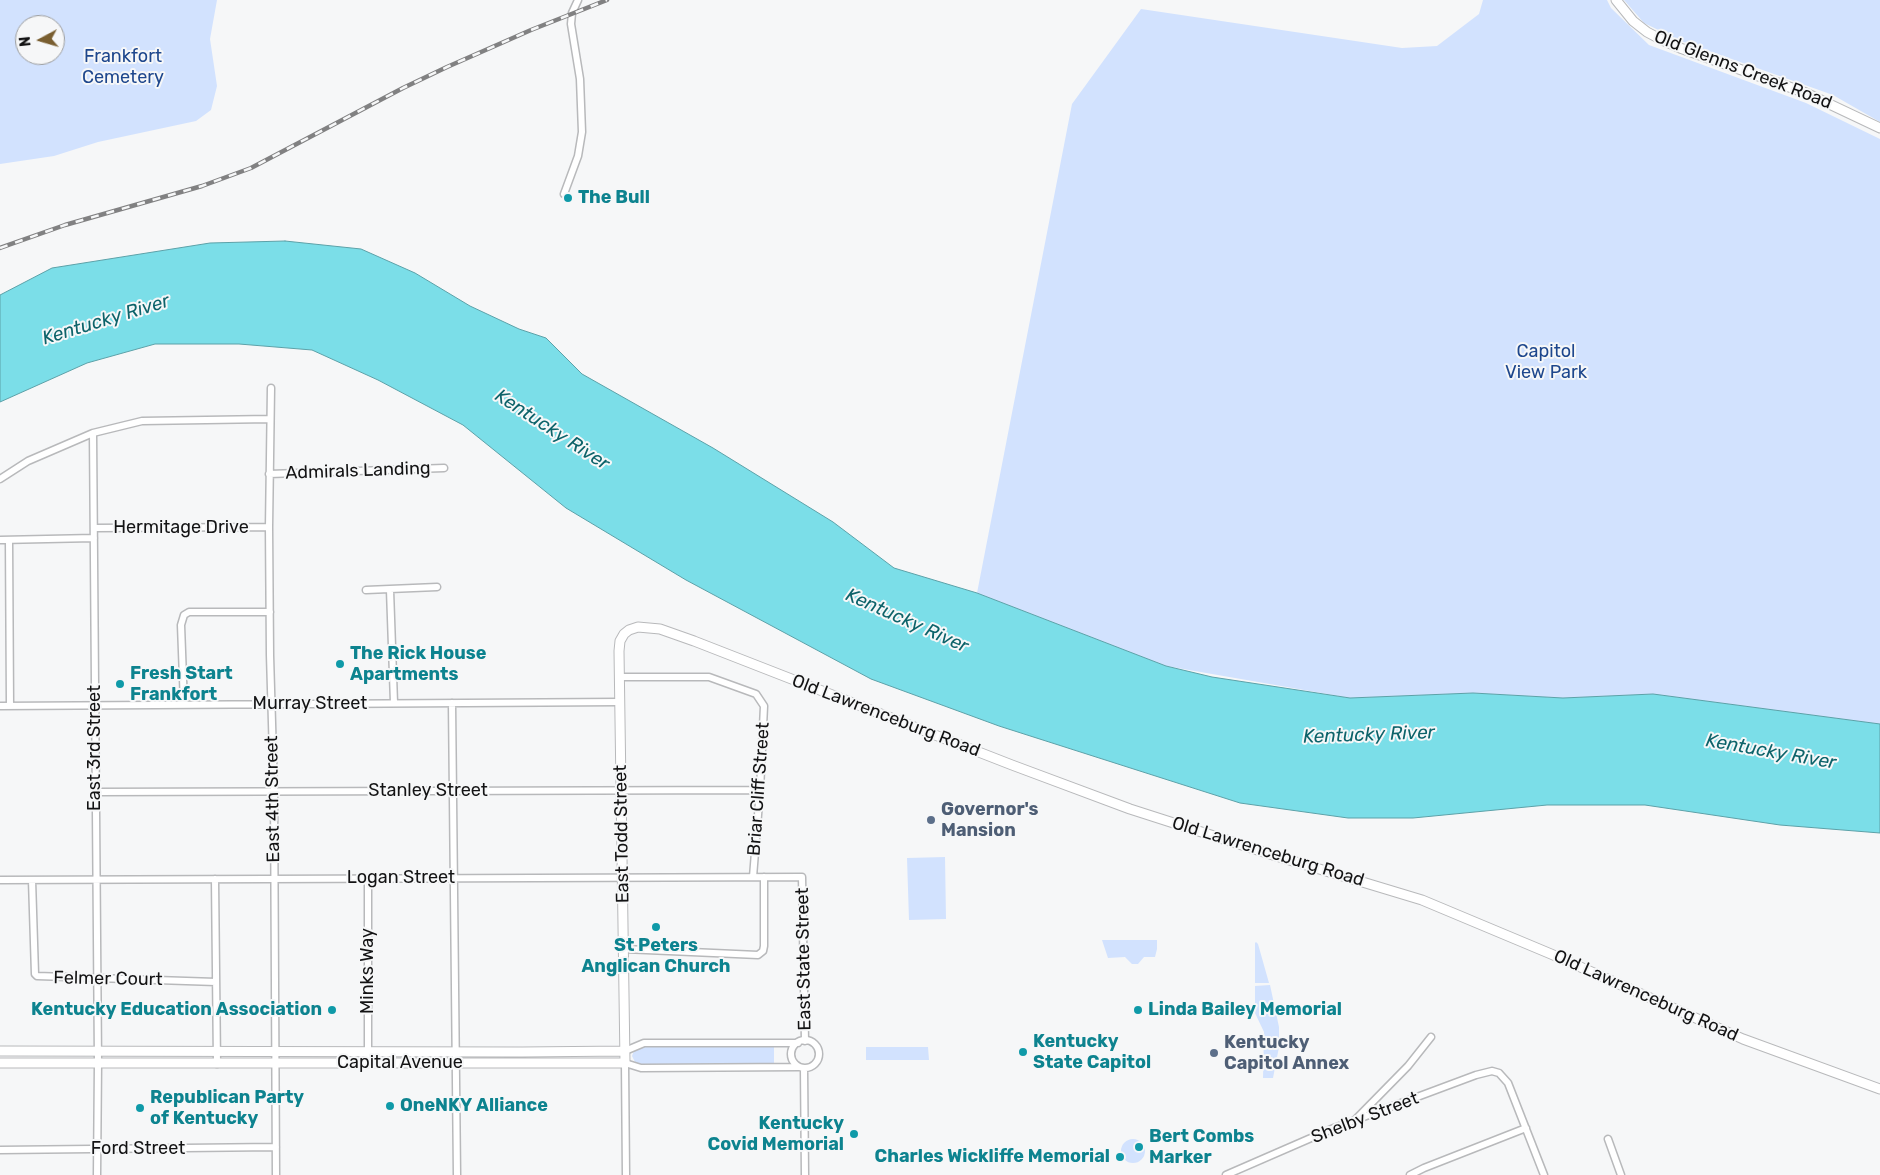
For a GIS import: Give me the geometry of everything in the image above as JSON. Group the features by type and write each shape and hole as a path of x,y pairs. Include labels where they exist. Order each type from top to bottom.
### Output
{"main road":[{"name":"Old Glenns Creek Road","path":"1616,0 1633,21 1647,32 1662,40 1806,93 1880,128"},
{"name":"East Todd Street","path":"626,1063 620,790 620,641 629,630 638,627 650,628"},
{"name":"Old Lawrenceburg Road","path":"650,628 694,641 1004,762 1130,808 1273,855 1422,900 1551,954 1744,1039 1880,1088"},
{"name":"Capital Avenue","path":"0,1051 456,1052 625,1050"},
{"name":"Capital Avenue","path":"0,1063 626,1063"}],"street":[{"path":"564,194 578,156 582,132 580,79 571,24 572,13 578,0"},
{"name":"Admirals Landing","path":"271,388 269,474 444,468"},
{"path":"0,480 28,462 93,433 142,421 270,419"},
{"name":"East 3rd Street","path":"93,433 98,1051 97,1175"},
{"name":"East 4th Street","path":"269,474 274,791 276,1175"},
{"name":"Hermitage Drive","path":"94,528 269,527"},
{"path":"0,540 94,538"},
{"path":"9,540 10,706"},
{"path":"366,590 437,587"},
{"path":"390,590 394,703"},
{"path":"184,705 182,624 184,615 189,612 270,612"},
{"name":"Briar Cliff Street","path":"620,677 709,677 756,694 764,706 753,877"},
{"name":"Murray Street","path":"0,706 620,702"},
{"path":"452,703 457,1175"},
{"name":"Stanley Street","path":"96,792 760,790"},
{"path":"624,949 758,955 763,951 764,946 764,877"},
{"name":"Logan Street","path":"0,880 802,877"},
{"name":"East State Street","path":"802,877 805,1041"},
{"name":"Minks Way","path":"368,878 368,1063"},
{"path":"215,879 217,1064"},
{"name":"Felmer Court","path":"32,880 34,974 41,977 216,982"},
{"path":"1353,1122 1408,1066 1432,1037"},
{"path":"798,1043 792,1049 793,1061 802,1067 813,1065 818,1056 814,1045 805,1041"},
{"name":"Capital Avenue","path":"625,1050 644,1043 798,1043 805,1041"},
{"path":"626,1063 626,1175"},
{"name":"Capital Avenue","path":"626,1063 641,1068 802,1067"},
{"path":"802,1067 804,1079 806,1175"},
{"name":"Shelby Street","path":"1226,1175 1320,1134 1476,1075 1494,1072 1504,1077 1526,1128"},
{"path":"1410,1175 1526,1128 1544,1175"},
{"path":"1608,1139 1621,1175"},
{"name":"Ford Street","path":"0,1150 276,1147"}],"green space":[{"name":"Frankfort Cemetery","path":"0,0 217,0 210,39 217,86 211,110 196,121 98,142 54,156 0,164"},
{"name":"Capitol View Park","path":"1483,0 1607,0 1611,8 1649,45 1806,103 1880,139 1880,724 1653,694 1563,698 1473,693 1350,698 1166,666 977,593 1072,104 1141,9 1402,48 1437,46 1479,14"},
{"path":"1624,0 1880,0 1880,122 1833,95 1681,41 1644,23"},
{"path":"945,857 946,919 909,920 907,858"},
{"path":"1102,940 1157,940 1157,949 1155,957 1144,957 1138,964 1132,964 1125,957 1108,958"},
{"path":"1256,942 1258,944 1269,983 1255,983"},
{"path":"1270,985 1279,1027 1279,1047 1273,1078 1263,1078 1264,1032 1255,1013 1255,986"},
{"path":"774,1045 774,1064 641,1065 635,1062 632,1056 635,1048 641,1046"},
{"path":"866,1047 928,1047 929,1060 866,1060"},
{"path":"1133,1139 1142,1142 1145,1151 1142,1160 1133,1163 1124,1160 1121,1151 1124,1142"}],"water":[{"name":"Kentucky River","path":"285,241 361,249 415,273 470,306 519,329 546,338 582,374 713,448 833,522 894,568 977,593 1166,666 1212,677 1350,698 1473,693 1563,698 1653,694 1880,724 1880,833 1780,825 1645,805 1547,805 1413,818 1348,818 1240,803 999,726 871,679 686,580 566,508 463,425 378,380 312,350 239,344 155,344 87,363 0,402 0,295 52,268 210,243"}],"railway":[{"path":"0,248 65,225 202,186 251,168 447,67 531,30 607,0"}],"place":[{"name":"The Bull","path":"568,198"},
{"name":"The Rick House Apartments","path":"340,664"},
{"name":"Fresh Start Frankfort","path":"120,684"},
{"name":"Governor's Mansion","path":"931,820"},
{"name":"St Peters Anglican Church","path":"656,927"},
{"name":"Kentucky Education Association","path":"332,1010"},
{"name":"Linda Bailey Memorial","path":"1138,1010"},
{"name":"Kentucky State Capitol","path":"1023,1052"},
{"name":"Kentucky Capitol Annex","path":"1214,1053"},
{"name":"OneNKY Alliance","path":"390,1106"},
{"name":"Republican Party of Kentucky","path":"140,1108"},
{"name":"Kentucky Covid Memorial","path":"854,1134"},
{"name":"Bert Combs Marker","path":"1139,1147"},
{"name":"Charles Wickliffe Memorial","path":"1120,1157"}]}
